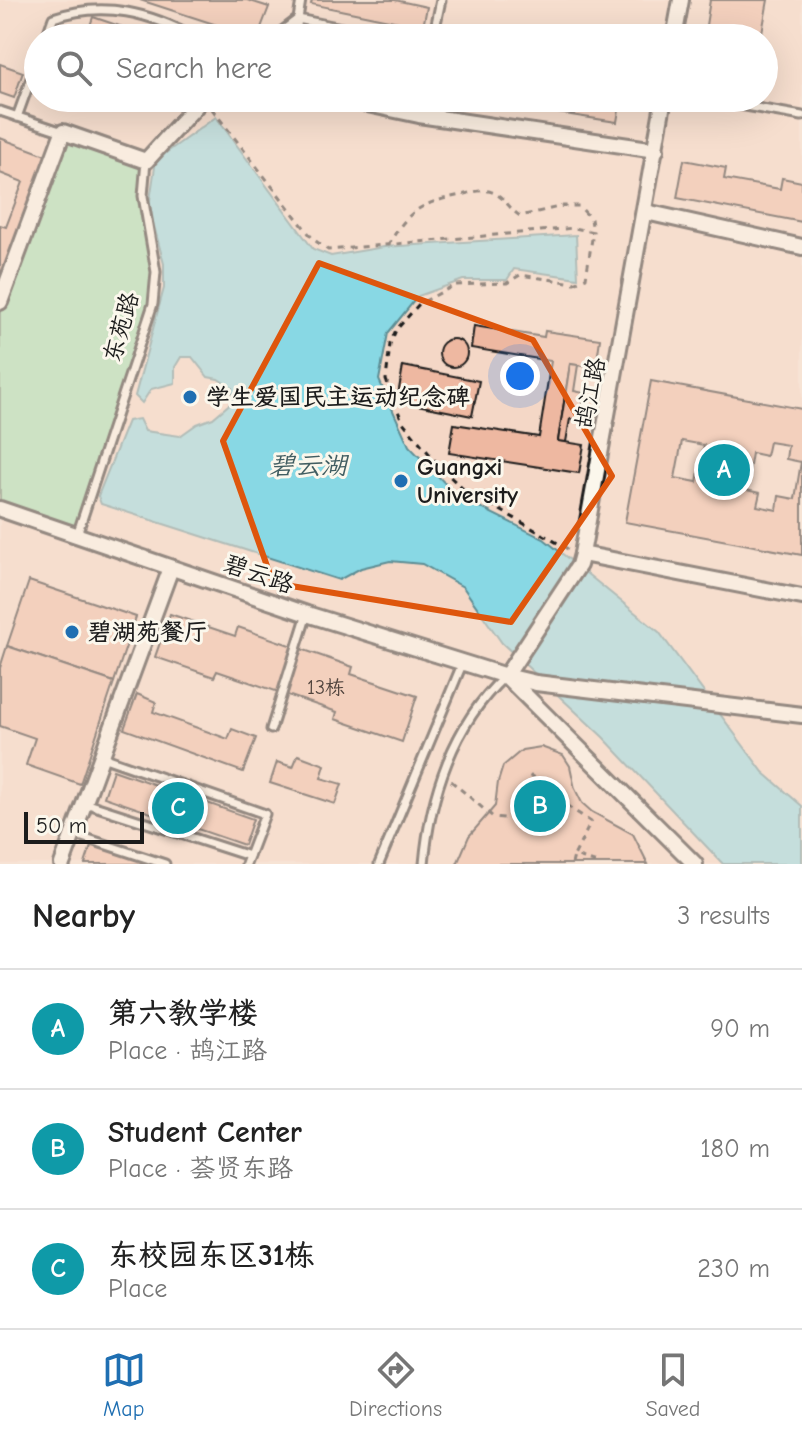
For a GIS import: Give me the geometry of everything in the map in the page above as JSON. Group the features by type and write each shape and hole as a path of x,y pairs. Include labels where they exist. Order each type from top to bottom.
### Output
{"street":[{"path":"677,24 681,0"},
{"path":"0,302 63,132 146,161 194,112"},
{"path":"405,112 656,150"},
{"name":"鸪江路","path":"506,676 580,559 646,212 662,112"},
{"path":"646,212 802,247"},
{"name":"碧云路","path":"0,509 307,614 506,676 536,683 802,715"},
{"path":"580,559 802,597"},
{"path":"62,864 171,568"},
{"path":"506,676 695,864"}],"lane":[{"path":"297,24 301,0"},
{"path":"436,24 441,0"},
{"path":"51,24 53,18 74,8 107,6 172,24"},
{"path":"291,24 298,19 322,24"},
{"path":"17,117 24,98"},
{"path":"0,111 63,132"},
{"path":"778,112 802,116"},
{"name":"东苑路","path":"77,535 153,304 156,272 143,196 146,161"},
{"path":"271,729 307,614"},
{"path":"379,864 463,662"},
{"path":"424,864 431,805 441,774 484,696 506,676"},
{"path":"85,803 248,860 265,814 102,757"},
{"path":"73,834 165,864"}],"path":[{"path":"215,112 320,246 338,250 574,228 593,232"},
{"path":"388,246 405,218 418,206 486,190 496,193 509,209 520,216 563,206 579,206 591,219 593,232 586,278 579,282 520,275 507,283 455,285 419,304 396,330 390,344 386,380 402,421 462,488 580,559"},
{"path":"441,774 493,817 513,819 531,776 535,778 536,785 538,779 546,782 560,801 591,822 572,864"},
{"path":"574,856 601,864"}],"highlighted area":[{"path":"319,263 533,340 612,476 511,622 273,583 223,441"}],"shaded area":[{"name":"Guangxi University","path":"0,0 802,0 802,864 0,864"}],"green space":[{"path":"65,138 142,164 140,204 152,259 153,290 75,529 0,504 0,313"}],"water":[{"name":"碧云湖","path":"216,117 313,249 331,256 384,247 576,235 578,278 514,269 507,280 463,280 418,296 388,333 379,380 409,446 457,496 544,539 659,632 763,772 802,806 802,864 723,864 603,737 502,643 463,587 422,564 390,561 361,568 339,580 101,504 98,496 128,421 139,419 145,431 180,436 213,418 233,401 232,388 208,377 192,357 181,357 175,367 175,383 151,389 142,403 135,396 164,288 164,264 149,207 156,160"}],"building":[{"path":"140,0 247,0 269,7 262,24 214,24"},
{"path":"312,0 395,0 427,7 424,24 408,24 311,4"},
{"path":"710,0 768,0 764,24 706,24"},
{"path":"93,17 114,24 91,24"},
{"path":"0,64 23,72 14,98 0,93"},
{"path":"551,112 619,112 617,122"},
{"path":"0,138 51,157 0,295 0,225 6,227 23,182 0,173"},
{"path":"684,160 726,168 724,179 780,189 782,178 802,182 802,222 677,198"},
{"path":"474,326 544,337 545,331 600,339 596,368 570,364 558,441 584,445 579,473 449,453 454,424 539,437 551,361 471,348"},
{"path":"453,339 463,343 467,353 463,363 453,367 443,363 439,353 443,343"},
{"path":"570,364 578,365 574,391 584,393 580,421 570,419 566,442 558,441"},
{"path":"403,366 479,381 472,416 397,401"},
{"path":"651,381 802,409 802,555 625,522","holes":["682,441 704,445 697,482 675,478","769,442 788,445 786,459 801,462 795,499 779,496 777,510 757,506 760,493 746,490 752,453 766,456"]},
{"name":"碧湖苑餐厅","path":"29,581 136,617 114,682 7,646"},
{"path":"170,614 235,636 238,627 353,667 351,674 417,696 402,742 335,719 337,712 217,671 214,677 155,657"},
{"path":"7,646 114,682 80,784 26,765 35,738 0,726 0,668"},
{"path":"137,694 156,702 153,712 228,739 232,729 256,738 243,772 124,729"},
{"path":"541,747 563,755 570,766 582,803 592,812 633,834 648,864 457,864 469,836 495,806 503,766 522,750"},
{"path":"298,755 325,765 321,778 342,784 335,804 270,783 277,762 293,767"},
{"path":"113,770 253,819 244,845 104,797"},
{"path":"93,840 161,864 85,864"}],"place":[{"name":"学生爱国民主运动纪念碑","path":"190,397"},
{"name":"第六教学楼","path":"724,470"},
{"name":"Guangxi University","path":"401,481"},
{"name":"碧湖苑餐厅","path":"72,632"},
{"name":"Student Center","path":"540,806"},
{"name":"东校园东区31栋","path":"178,808"}]}
